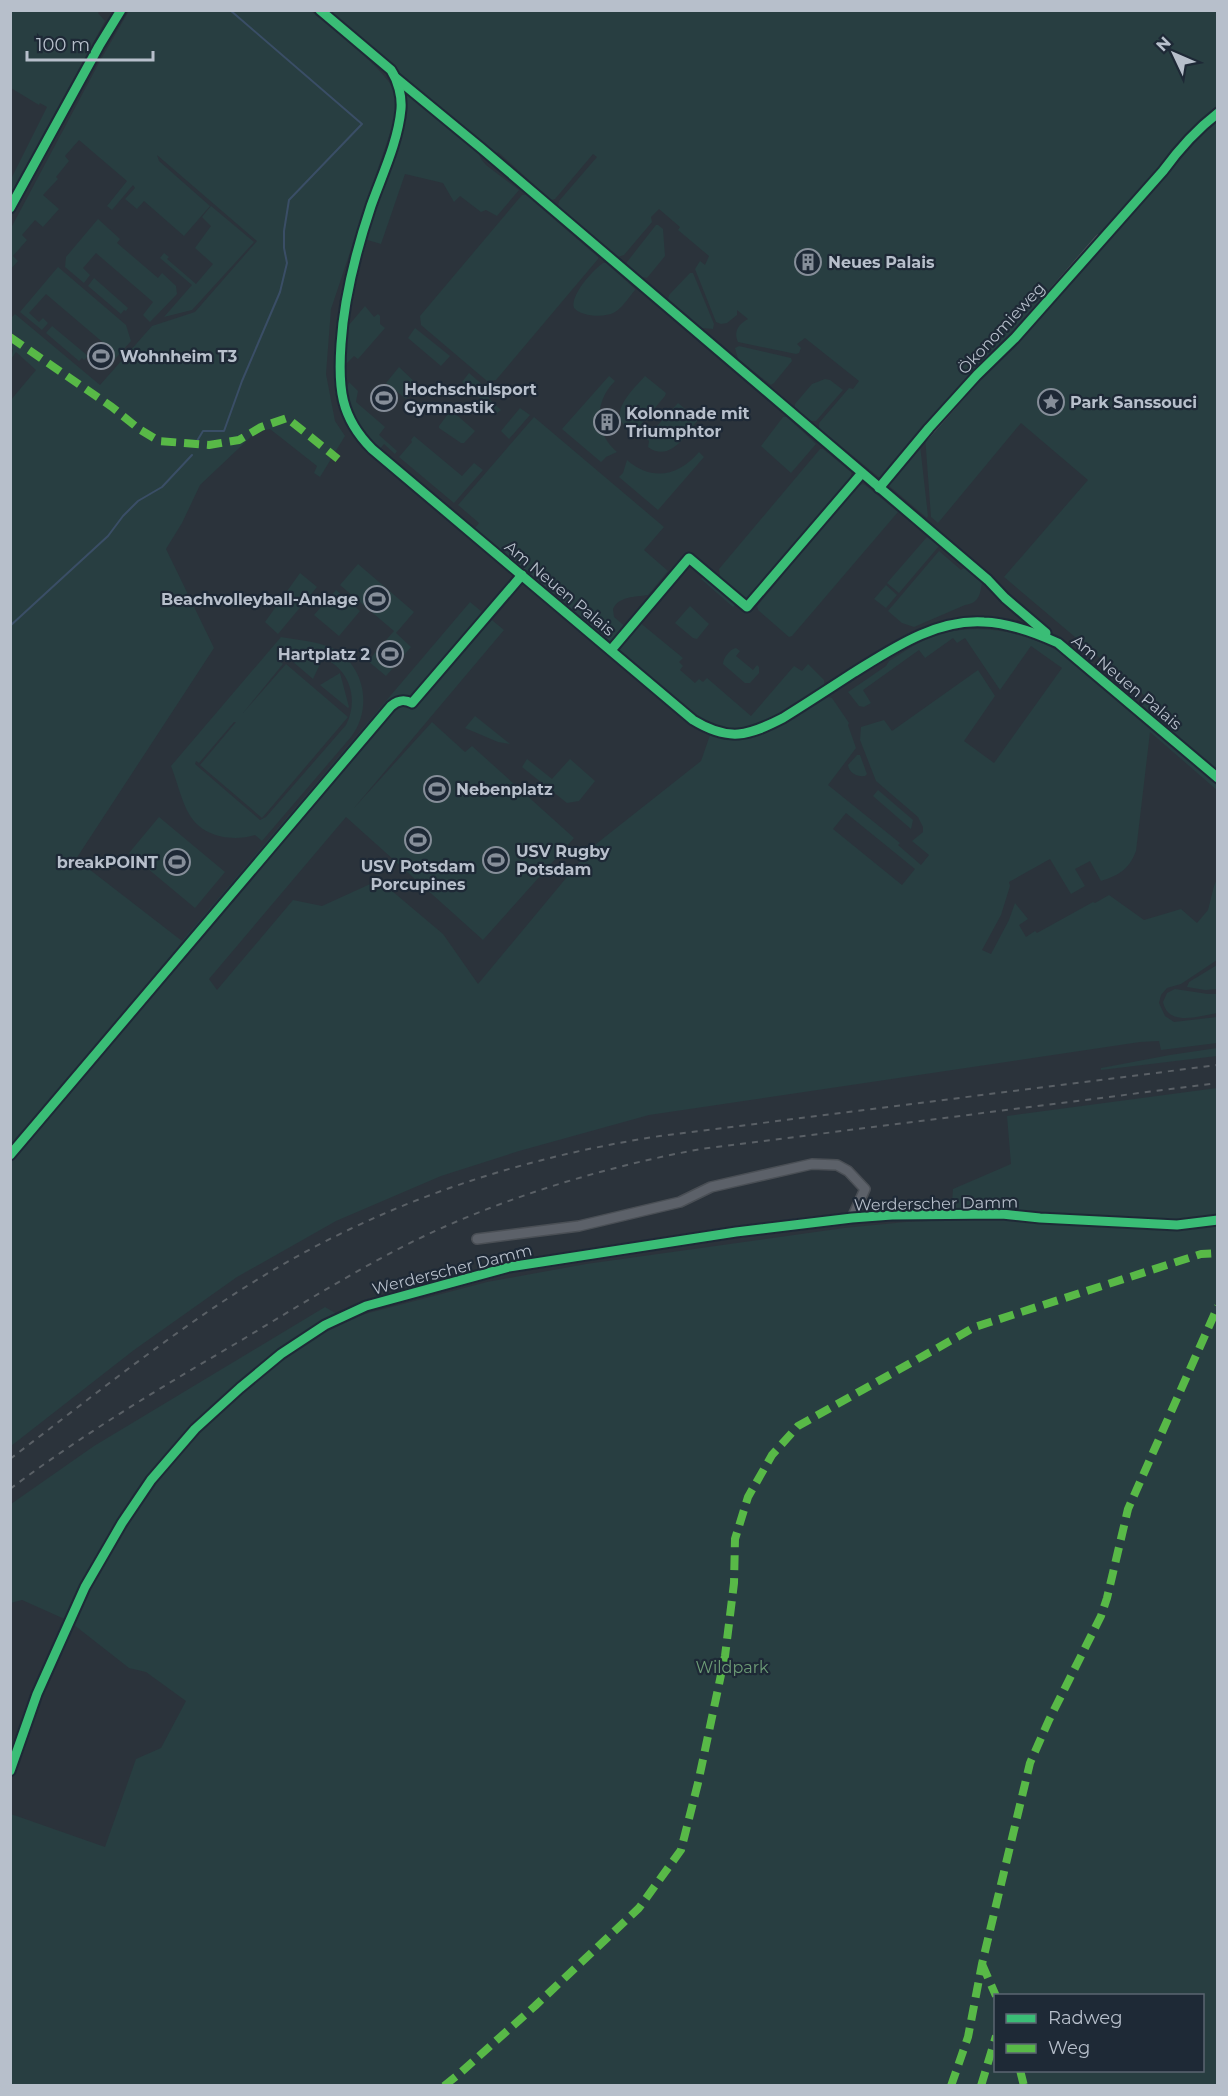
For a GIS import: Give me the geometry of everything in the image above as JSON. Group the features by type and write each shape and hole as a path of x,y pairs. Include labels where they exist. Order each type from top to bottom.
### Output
{"street":[{"path":"10,208 121,10"},
{"name":"Am Neuen Palais","path":"320,10 391,70 396,78 401,103 397,129 363,232 347,287 343,312 339,366 341,398 351,424 372,449 693,720 709,730 723,734 736,734 749,733 766,727 911,639 952,625 982,622 1007,625 1058,643 1218,778"},
{"name":"Ökonomieweg","path":"924,435 977,375 1015,338 1100,240"},
{"name":"Werderscher Damm","path":"477,1239 579,1226 680,1202 711,1187 812,1164 837,1165 848,1171 865,1189 852,1218"},
{"name":"Werderscher Damm","path":"10,1771 37,1694 85,1587 127,1515 151,1480 195,1429 240,1388 290,1348 325,1325 366,1306 509,1267 736,1232 852,1218 892,1215 1002,1214 1177,1225 1202,1224 1218,1220"}],"green space":[{"path":"10,11 100,11 98,13 105,21 11,193 11,179 47,107 40,103 39,105 11,88"},
{"path":"129,11 311,11 356,48 388,81 393,89 395,105 394,121 331,309 326,374 335,421 345,436 320,477 314,473 317,466 270,429 256,432 200,485 182,523 166,549 214,648 76,859 182,941 470,602 504,630 354,808 432,722 465,752 472,746 574,838 483,940 346,817 209,979 217,990 293,900 322,906 379,880 443,934 478,984 591,848 701,761 710,735 743,738 758,735 786,723 828,697 832,698 849,723 856,748 828,785 900,843 898,845 921,865 929,855 912,841 923,832 923,827 918,817 876,781 860,740 861,727 884,720 892,731 978,670 995,696 964,741 994,763 1062,668 1031,646 1000,690 965,638 957,643 953,638 925,658 919,650 863,690 871,703 864,707 859,706 848,692 886,666 889,661 921,642 940,634 959,630 998,630 1036,641 1071,658 1070,661 1217,783 1218,791 1150,732 1136,851 1127,867 1119,874 1101,881 1090,861 1075,869 1085,886 1071,894 1050,859 1009,882 1010,886 1001,915 982,950 991,954 1009,920 1015,903 1028,919 1019,925 1026,937 1109,895 1144,920 1181,909 1197,923 1208,910 1217,879 1217,960 1181,984 1167,988 1161,995 1159,1003 1165,1016 1174,1022 1217,1017 1217,1043 1161,1050 1159,1041 1140,1042 649,1115 519,1151 441,1176 336,1221 237,1277 134,1350 11,1446 10,401 36,370 16,352 11,359 13,350 11,348 11,318 15,314 100,385 152,326 195,312 257,241 157,155 159,161 210,206 184,236 144,201 137,209 125,199 135,188 133,185 112,210 107,206 127,181 79,140 65,156 69,161 56,177 58,179 43,195 59,209 43,227 35,220 22,235 27,240 13,256 18,261 11,269 11,228","holes":["846,813 915,869 902,885 833,829"]},
{"name":"Park Sanssouci","path":"327,11 1217,11 1217,769 1139,703 1145,696 1004,577 1088,480 1021,423 938,523 931,517 925,436 922,434 881,479 819,428 819,423 849,388 853,389 859,381 805,338 797,344 801,348 796,354 738,342 736,334 738,328 748,319 737,310 737,315 727,323 716,322 695,269 700,261 705,265 709,256 678,230 680,227 659,209 651,217 652,222 624,255 618,257 558,206 559,201 597,157 593,154 555,199 551,200 498,152 494,156 482,141 401,78 393,67"},
{"path":"406,91 477,148 486,165 519,190 497,216 486,210 481,212 460,196 454,202 443,183 405,174 381,244 364,239 402,134 407,114"},
{"path":"522,195 526,195 598,259 496,380 487,381 421,325 420,316"},
{"path":"211,206 254,242 192,310 164,317 192,285 160,258 164,253 169,257 167,259 196,284 213,264 195,248 211,226 202,217"},
{"path":"98,219 120,239 117,243 158,278 162,273 176,286 177,294 150,322 143,315 153,302 96,253 83,268 90,275 84,283 65,267 66,257"},
{"path":"656,225 663,229 665,256 647,278 642,277 627,262"},
{"path":"603,263 606,263 635,290 621,307 611,314 594,316 582,313 574,308 575,296 588,277"},
{"path":"58,267 126,325 131,341 107,368 102,364 113,351 46,294 29,313 39,322 43,318 48,323 42,330 20,312"},
{"path":"690,273 693,273 714,324 713,329 702,328 668,299 669,295"},
{"path":"94,278 128,308 126,311 124,310 121,314 88,286"},
{"path":"365,306 374,317 378,314 380,316 380,324 385,328 358,359 354,356 346,364 345,373 346,331"},
{"path":"52,326 88,356 79,361 46,333"},
{"path":"415,328 450,356 441,366 408,338"},
{"path":"739,346 791,358 792,361 771,385 738,359 735,348"},
{"path":"399,367 418,385 406,399 386,383"},
{"path":"469,373 492,393 488,398 501,410 497,413 462,382"},
{"path":"609,376 615,381 603,399 600,418 604,436 617,452 601,462 562,429"},
{"path":"645,376 666,393 665,396 636,430 627,428 622,422 621,408 629,394"},
{"path":"825,379 843,390 816,421 811,421 795,407 795,404 812,384"},
{"path":"349,382 358,391 356,402 385,427 379,435 397,451 395,454 384,444 379,450 355,419 348,400"},
{"path":"678,403 698,420 683,439 670,449 663,452 648,447 649,441 646,438"},
{"path":"520,408 530,415 509,439 501,431"},
{"path":"451,410 475,431 464,443 439,428"},
{"path":"534,417 664,527 644,550 668,571 648,595 628,598 616,605 613,609 614,617 627,628 613,644 475,528 479,523 458,505"},
{"path":"783,417 787,417 816,444 791,473 761,446"},
{"path":"414,436 462,476 474,463 483,470 454,503 399,457 412,442"},
{"path":"920,445 928,516 927,518 887,484"},
{"path":"820,449 851,472 851,478 747,599 744,599 720,577 719,569"},
{"path":"699,452 704,457 658,510 619,477 623,473 627,460 645,471 664,473 682,467"},
{"path":"862,484 898,512 789,637 758,610 757,606 855,488"},
{"path":"927,537 939,546 899,593 887,583"},
{"path":"939,551 961,570 964,568 982,583 978,598 914,627 902,623 888,611"},
{"name":"Beachvolleyball-Anlage","path":"358,564 414,612 396,633 411,647 386,676 368,661 394,631 340,585"},
{"path":"300,573 317,587 278,634 265,622"},
{"path":"705,575 737,603 733,607 701,579"},
{"path":"886,585 897,595 886,608 874,599"},
{"path":"336,590 360,611 339,636 314,615"},
{"path":"690,606 709,624 697,639 675,623"},
{"path":"638,621 683,658 679,662 683,666 680,670 695,683 699,679 703,682 707,678 751,716 794,666 802,671 808,664 824,680 824,688 764,723 741,729 717,726 695,715 616,648"},
{"path":"281,637 313,642 332,648 352,665 358,676 363,701 358,726 262,841 255,835 237,838 218,836 202,828 186,809 171,766","holes":["308,654 331,662 347,679 352,701 350,713 346,725 266,817 260,820 195,764 196,761 199,763 236,722 200,765 262,818 348,717 286,664 243,713 283,664 281,662 292,656"]},
{"path":"736,648 740,651 736,656 753,670 757,665 759,667 759,673 750,683 745,683 723,664 727,654"},
{"path":"293,658 321,662 313,679 292,661"},
{"path":"340,673 349,707 348,708 320,685"},
{"path":"475,716 510,744 498,742 465,728"},
{"path":"857,755 860,755 867,774 865,776 854,774 849,768 848,765"},
{"path":"527,759 552,779 570,759 595,781 579,801 567,803 522,767"},
{"path":"878,790 913,820 911,829 873,796"},
{"name":"breakPOINT","path":"159,817 225,872 195,908 129,853"},
{"path":"1217,965 1217,989 1187,987 1189,982"},
{"path":"1175,989 1217,994 1217,1013 1185,1018 1171,1015 1163,1002 1167,993"},
{"path":"1217,1048 1217,1056 1101,1070 1101,1068"},
{"name":"Wildpark","path":"1217,1088 1217,2085 11,2085 11,1814 105,1847 136,1759 161,1748 186,1701 146,1672 129,1668 69,1621 22,1600 11,1603 11,1504 94,1446 325,1307 346,1319 487,1282 586,1264 844,1228 951,1220 953,1189 1011,1164 1007,1116"}],"waterway":[{"path":"197,441 203,431 224,431 242,381 280,292 287,263 284,231 289,200 362,124 230,10"},
{"path":"10,626 108,536 138,501 162,487 192,455"}],"railway":[{"path":"10,1459 164,1342 260,1278 355,1227 404,1205 453,1187 555,1157 660,1136 1218,1065"},
{"path":"10,1489 121,1413 321,1292 442,1228 552,1186 627,1165 701,1149 1218,1083"}],"marked path":[{"path":"10,337 159,441 209,445 239,440 261,427 287,418 338,459"},
{"path":"444,2086 535,2006 639,1908 681,1850 725,1656 734,1583 735,1539 748,1497 772,1455 798,1426 975,1327 1201,1254 1218,1253"},
{"path":"951,2086 968,2037 982,1964 1030,1763 1101,1616 1128,1509 1218,1306"},
{"path":"982,1964 995,1994"},
{"path":"981,2086 994,2043"},
{"path":"1020,2072 1024,2086"}],"cycle path":[{"path":"10,208 121,10"},
{"path":"320,10 391,70 398,84 401,99 397,134 371,206 356,257 345,309 341,344 340,374 343,401 353,425 372,449 693,720 717,732 738,734 759,729 783,718 883,654 915,637 948,625 984,622 1022,629 1058,643 1218,778"},
{"path":"396,78 988,580 1005,598 1046,633"},
{"path":"879,488 929,428 977,375 1015,338 1188,140 1218,113"},
{"path":"611,650 689,558 747,607 862,473"},
{"path":"10,1155 391,706 401,701 412,703 522,575"},
{"path":"10,1771 37,1694 85,1587 122,1523 151,1480 195,1429 281,1354 325,1325 366,1306 509,1267 736,1232 852,1218 892,1215 1002,1214 1177,1225 1218,1220"}],"place":[{"name":"Neues Palais","path":"808,262"},
{"name":"Wohnheim T3","path":"101,356"},
{"name":"Hochschulsport Gymnastik","path":"384,398"},
{"name":"Park Sanssouci","path":"1051,402"},
{"name":"Kolonnade mit Triumphtor","path":"607,422"},
{"name":"Beachvolleyball-Anlage","path":"377,599"},
{"name":"Hartplatz 2","path":"390,654"},
{"name":"Nebenplatz","path":"437,789"},
{"name":"USV Potsdam Porcupines","path":"418,840"},
{"name":"USV Rugby Potsdam","path":"496,860"},
{"name":"breakPOINT","path":"177,862"}]}
